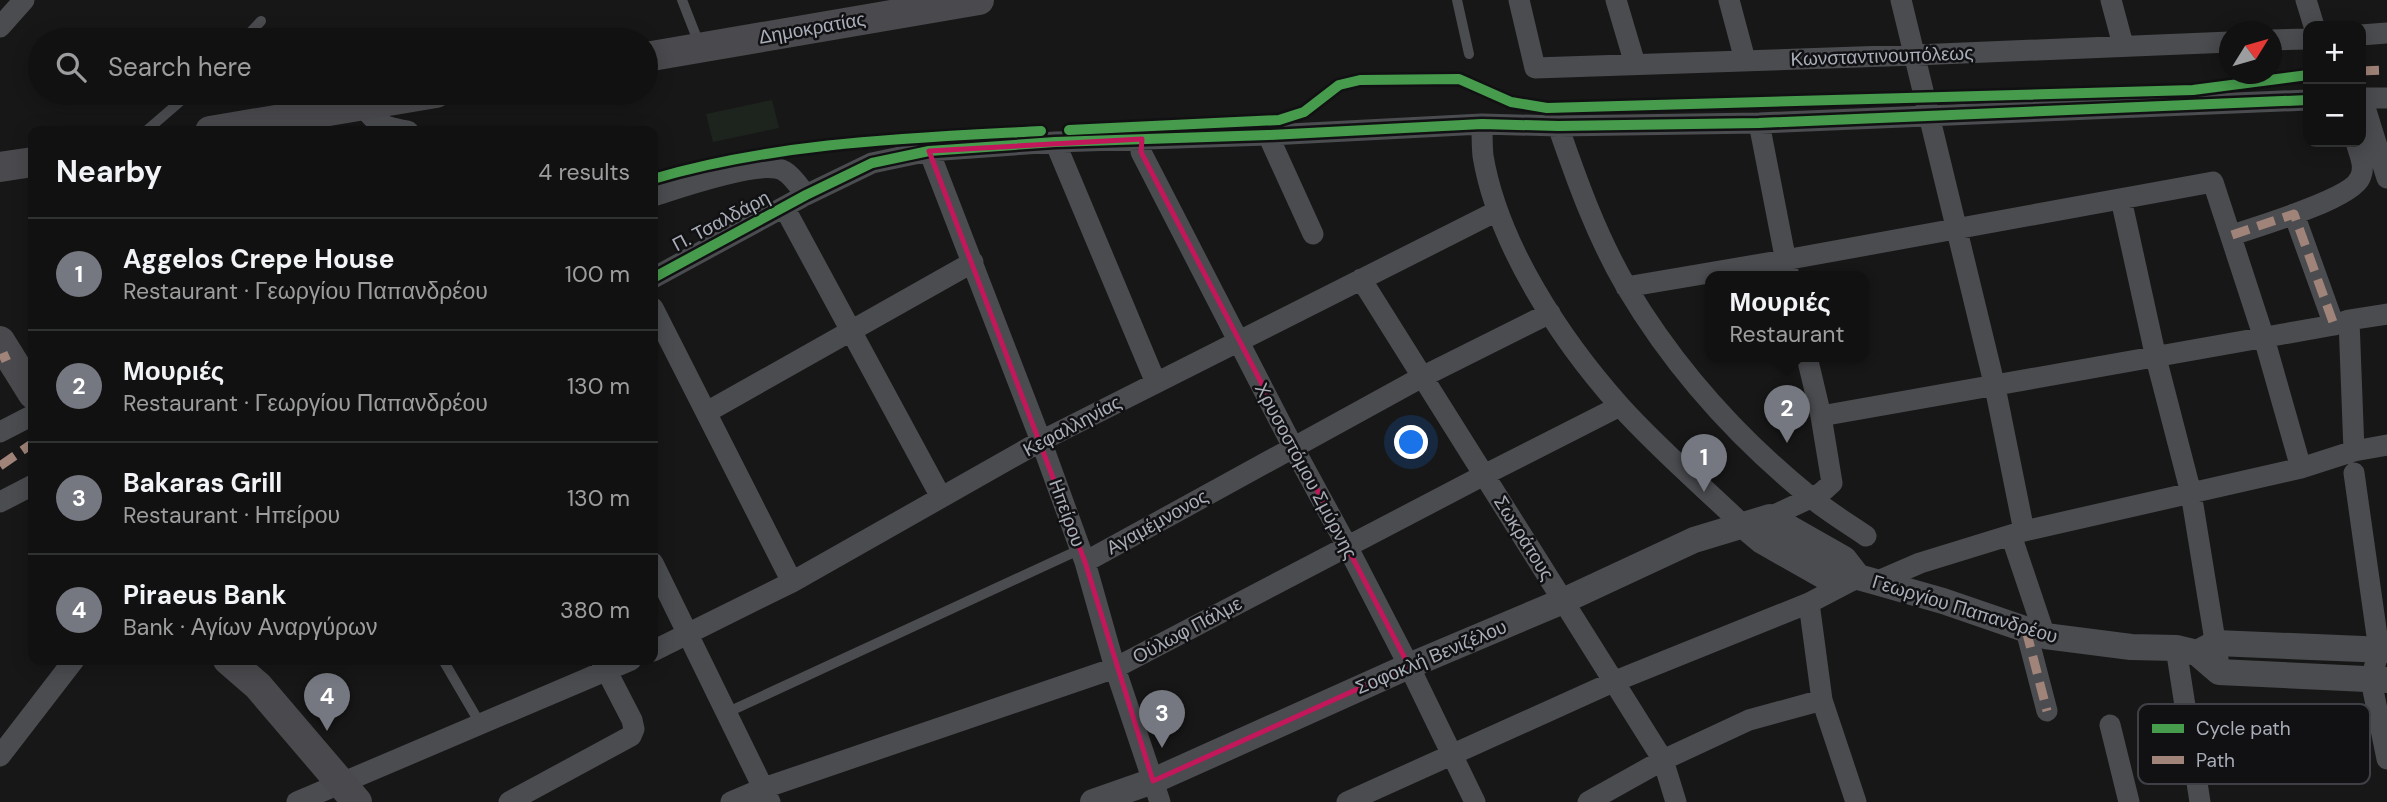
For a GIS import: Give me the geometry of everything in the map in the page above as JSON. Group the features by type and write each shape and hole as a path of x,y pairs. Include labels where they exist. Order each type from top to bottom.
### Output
{"main road":[{"name":"Δημοκρατίας","path":"658,55 932,4 979,0"},
{"path":"240,126 366,105"},
{"path":"0,167 28,163"},
{"path":"0,341 28,386"},
{"path":"238,665 350,793"}],"street":[{"path":"0,27 24,0"},
{"name":"Κωνσταντινουπόλεως","path":"1519,0 1535,68 2219,42"},
{"path":"1616,0 1635,64"},
{"path":"1729,0 1745,61"},
{"path":"1901,0 1995,387 2047,711"},
{"path":"2110,0 2123,45"},
{"path":"2306,0 2312,21"},
{"path":"2366,35 2387,33"},
{"path":"2282,40 2303,39"},
{"path":"2366,98 2387,98"},
{"path":"658,194 761,167 784,171 806,195 872,163 929,151 1055,142 1482,124 1558,126 1759,123 2303,100"},
{"path":"366,105 369,114 384,126"},
{"path":"2366,113 2387,178"},
{"path":"1759,123 1787,269"},
{"name":"Γεωργίου Παπανδρέου","path":"1482,124 1483,156 1497,211 1522,264 1550,313 1620,406 1762,541 1829,579 1867,580 1943,601 2036,633 2131,648 2383,650"},
{"path":"1558,126 1579,187 1603,241 1626,287 1665,347 1765,457 1811,498 1866,536"},
{"path":"1268,135 1313,234"},
{"name":"Χρυσοστόμου Σμύρνης","path":"1142,139 1141,152 1237,341 1348,546 1475,802"},
{"path":"1055,142 1156,383"},
{"path":"2232,235 2294,214 2357,184 2363,167 2357,147"},
{"name":"Ηπείρου","path":"929,151 1085,562 1115,667 1157,792"},
{"path":"1769,271 1957,229 2213,183 2264,338 2301,468"},
{"name":"Π. Τσαλδάρη","path":"658,275 806,195"},
{"path":"2120,199 2156,358 2191,493 2197,704"},
{"path":"784,207 941,497"},
{"name":"Κεφαλληνίας","path":"658,649 792,582 1041,441 1497,211"},
{"path":"2294,214 2341,323 2354,451"},
{"path":"707,412 973,262"},
{"path":"1626,287 1705,278"},
{"name":"Σωκράτους","path":"1361,279 1663,760 1676,802"},
{"name":"Αγαμέμνονος","path":"1085,562 1422,377 1550,313"},
{"path":"1821,415 1995,387 2387,314"},
{"path":"658,318 792,582"},
{"path":"1770,517 1827,490 1832,483 1821,415 1808,362"},
{"name":"Ούλωφ Πάλμε","path":"732,802 767,795 1115,667 1620,406"},
{"path":"0,432 28,418"},
{"path":"1347,802 1613,682 1867,580 2017,533 2301,468 2354,451 2387,445"},
{"path":"2354,473 2383,650 2379,680 2387,759"},
{"path":"0,502 28,488"},
{"name":"Γεωργίου Παπανδρέου","path":"1770,517 1843,559 1867,580"},
{"name":"Σοφοκλή Βενιζέλου","path":"1093,802 1157,792 1409,666 1563,601 1694,540 1770,517"},
{"path":"658,573 767,795"},
{"path":"1809,603 1822,700 1856,802"},
{"path":"2196,648 2219,672 2379,680"},
{"path":"0,756 70,665"},
{"path":"297,802 350,793 603,665 632,720 634,729 631,736 509,802"},
{"path":"1588,802 1663,760 1749,720 1822,700"},
{"path":"2110,725 2129,802"},
{"path":"2200,784 2200,802"}],"lane":[{"path":"682,0 696,41 701,47"},
{"path":"1457,0 1469,54"},
{"path":"254,28 261,21"},
{"path":"152,126 176,105"},
{"name":"Αγαμέμνονος","path":"726,713 1081,549 1085,562"},
{"path":"446,665 481,725"}],"highlighted area":[{"path":"1142,139 1141,152 1409,666 1153,781 1085,562 929,151"}],"shaded area":[{"path":"772,100 779,128 713,142 706,114"}],"marked path":[{"path":"2366,71 2387,70"},
{"path":"2232,235 2294,214 2334,325"},
{"path":"0,359 9,355"},
{"path":"0,466 28,446"},
{"path":"2026,630 2047,711"}],"cycle path":[{"path":"1069,130 1279,120 1304,112 1339,85 1360,80 1459,79 1511,102 1547,108 2193,90 2303,76"},
{"path":"658,275 806,195 872,163 929,151 1055,142 1482,124 1558,126 1759,123 2303,100"},
{"path":"658,178 797,149 1041,131"}],"place":[{"name":"Μουριές","path":"1787,443"},
{"name":"Aggelos Crepe House","path":"1704,492"},
{"name":"Piraeus Bank","path":"327,731"},
{"name":"Bakaras Grill","path":"1162,748"}]}
